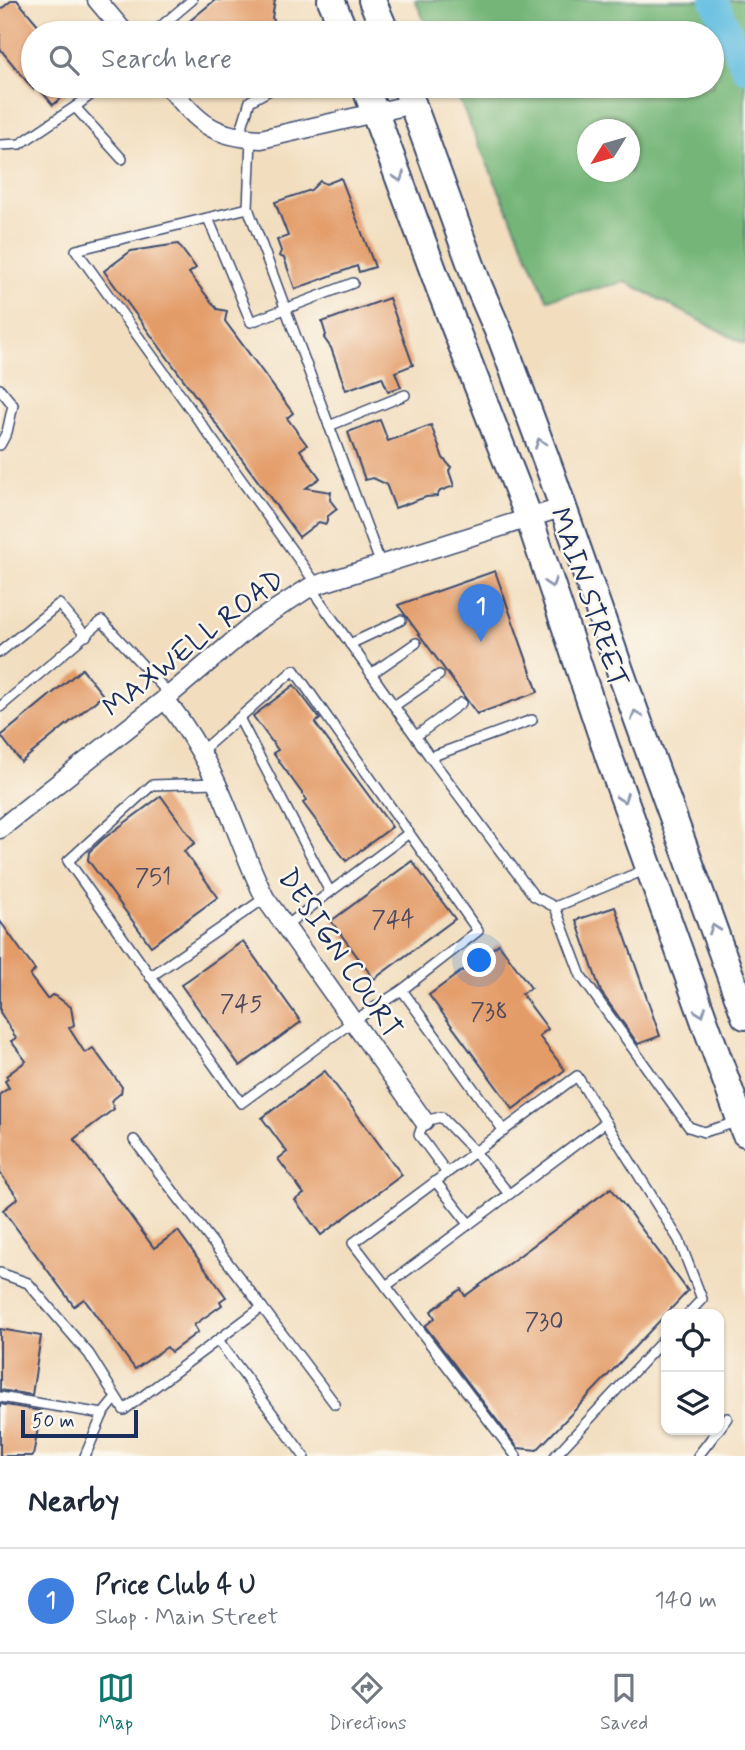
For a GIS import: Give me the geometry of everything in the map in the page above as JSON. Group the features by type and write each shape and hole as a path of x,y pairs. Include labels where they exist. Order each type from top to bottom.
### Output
{"main road":[{"path":"331,0 340,21"},
{"path":"372,0 381,21"},
{"name":"MAIN STREET","path":"370,98 440,289 529,518 609,757 743,1127"},
{"name":"MAIN STREET","path":"410,98 564,507 745,1016"}],"street":[{"path":"97,0 115,21"},
{"path":"178,98 188,110 216,132 245,139 261,139 376,113 404,98"},
{"name":"MAXWELL ROAD","path":"0,829 167,697 256,622 314,586 564,507"},
{"name":"DESIGN COURT","path":"167,697 216,783 265,898 424,1121"}],"lane":[{"path":"167,21 192,0"},
{"path":"0,145 20,144 87,98"},
{"path":"255,98 250,101 245,139 248,208 381,565"},
{"path":"75,107 122,159"},
{"path":"248,208 76,250 314,586 350,644 430,757 444,772 534,896 555,907 581,976 689,1127 704,1132 743,1127"},
{"path":"208,218 251,322 353,283"},
{"path":"0,389 13,405 7,432 0,445"},
{"path":"329,426 405,395"},
{"path":"0,652 60,604 86,636"},
{"path":"350,644 401,620"},
{"path":"0,707 102,621 167,697"},
{"path":"372,674 416,642"},
{"path":"200,752 294,670 478,931 401,990 352,1022 241,1103 68,861 152,785 216,783"},
{"path":"394,706 439,675"},
{"path":"416,736 461,703"},
{"path":"239,718 330,892"},
{"path":"430,757 532,720"},
{"path":"285,927 409,833"},
{"path":"555,907 649,868"},
{"path":"150,976 265,898"},
{"path":"401,990 504,1130"},
{"path":"516,1456 353,1243 577,1076 679,1240 702,1299 693,1309"},
{"path":"447,1173 419,1135 424,1121 441,1117 475,1152 509,1194"},
{"path":"386,1286 606,1122"},
{"path":"134,1140 335,1404"},
{"path":"436,1182 469,1224"},
{"path":"0,1273 28,1283 89,1354 124,1410 262,1307"},
{"path":"218,1340 304,1456"},
{"path":"555,1456 661,1342"},
{"path":"0,1397 103,1414"},
{"path":"85,1456 103,1414 117,1398"},
{"path":"724,1422 727,1418"},
{"path":"698,1456 714,1435"}],"green space":[{"path":"415,0 745,0 745,344 626,282 547,299 458,98 724,98 724,21 425,21"}],"building":[{"path":"12,0 17,0 35,21 21,21 21,74 0,49 0,10"},
{"path":"215,0 275,0 272,18 275,21 190,21"},
{"path":"47,98 61,98 53,105"},
{"path":"341,178 375,267 359,272 357,266 295,289 284,258 279,256 281,251 277,240 288,236 275,202 311,190 320,181 326,184"},
{"path":"178,244 196,268 189,273 217,309 227,311 225,321 293,413 287,418 307,445 300,450 320,478 306,488 331,492 330,500 337,509 328,516 326,524 319,522 299,537 104,271 131,251"},
{"path":"389,298 413,365 395,372 401,387 388,391 382,377 346,390 331,348 324,338 326,335 322,322"},
{"path":"380,420 388,441 431,425 443,458 451,467 449,471 454,486 440,491 437,496 395,508 386,484 373,478 365,480 348,432"},
{"path":"495,571 538,692 477,714 398,605"},
{"path":"82,669 103,695 21,762 1,736"},
{"path":"294,685 320,719 315,723 392,827 346,861 303,803 307,800 273,753 278,750 253,716"},
{"path":"161,796 195,843 184,851 218,897 151,946 88,860 89,852 103,839"},
{"path":"412,861 455,919 374,979 331,921"},
{"path":"615,907 660,1036 638,1044 601,992 576,920"},
{"path":"0,921 35,970 30,976 47,999 52,995 71,1007 74,1025 69,1028 85,1053 93,1048 122,1087 121,1093 111,1101 114,1109 74,1139 154,1248 178,1231 226,1297 220,1301 222,1305 194,1325 198,1332 171,1352 167,1347 135,1369 84,1299 74,1306 3,1210 18,1198 0,1173 0,1094 9,1088 5,1081 8,1079 6,1076 26,1061 11,1041 16,1038 0,1012"},
{"path":"243,941 301,1022 240,1066 181,985"},
{"path":"499,944 531,988 522,994 548,1029 539,1036 565,1070 513,1109 429,995"},
{"path":"325,1071 402,1175 321,1235 295,1200 304,1194 278,1159 287,1152 262,1118"},
{"path":"611,1188 688,1291 671,1309 661,1309 661,1319 537,1450 518,1448 425,1326 435,1318 431,1311 461,1289 465,1296"},
{"path":"0,1329 41,1336 32,1395 0,1390"},
{"path":"0,1404 41,1411 33,1456 0,1456"}],"waterway":[{"path":"714,0 724,21"},
{"path":"724,22 745,68"}],"place":[{"name":"Price Club 4 U","path":"481,642"}]}
